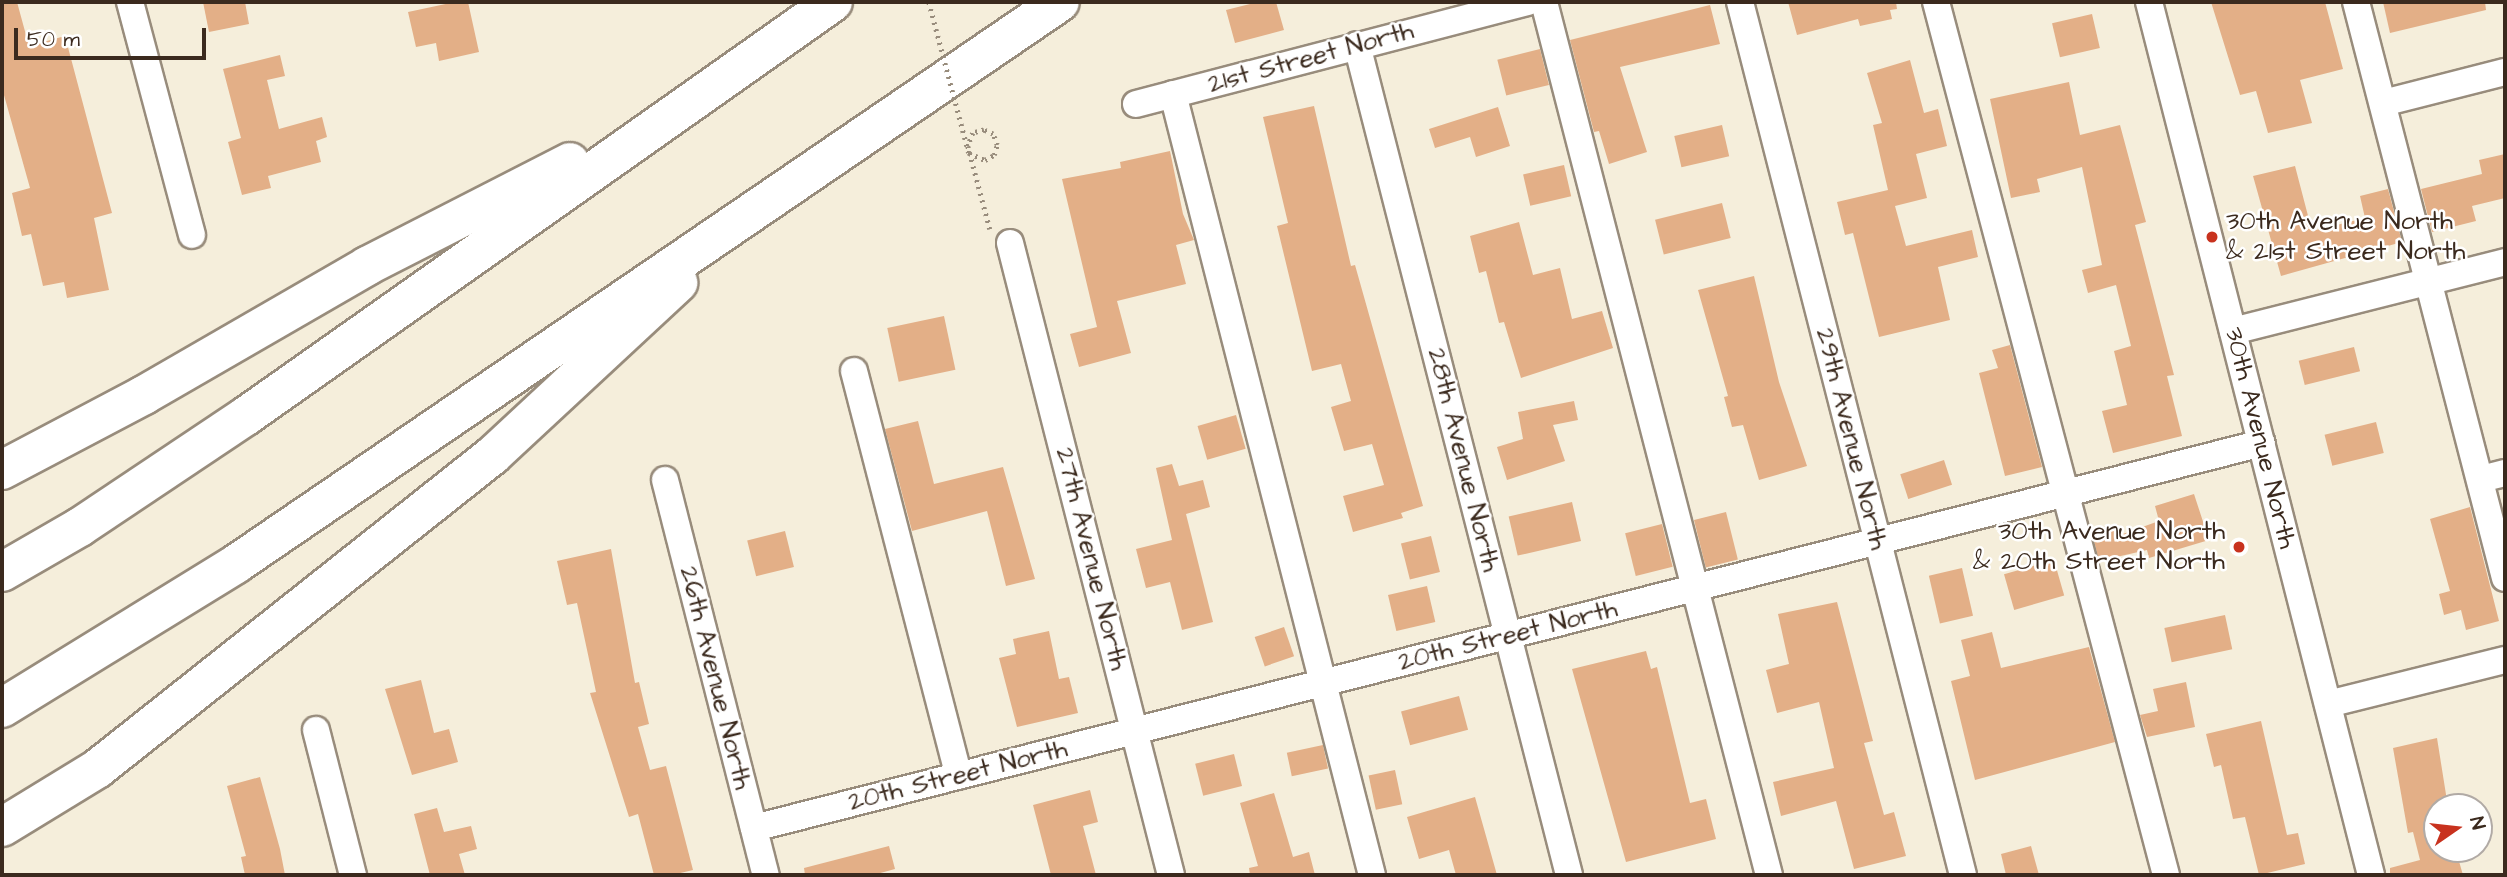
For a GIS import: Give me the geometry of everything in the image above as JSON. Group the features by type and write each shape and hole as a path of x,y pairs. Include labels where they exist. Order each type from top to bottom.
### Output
{"highway":[{"path":"2,572 80,527 246,416 833,2"},
{"path":"2,708 236,564 775,193 1060,2"},
{"path":"2,470 144,395 367,266 688,102"},
{"path":"2,827 97,769 493,455 775,193"}],"street":[{"path":"130,2 192,235"},
{"name":"21st Street North","path":"1136,104 1528,2"},
{"path":"1544,2 1769,875"},
{"name":"29th Avenue North","path":"1740,2 1963,875"},
{"path":"1936,2 2166,875"},
{"name":"30th Avenue North","path":"2149,2 2371,875"},
{"path":"2356,2 2431,281 2493,476 2505,578"},
{"name":"28th Avenue North","path":"1357,45 1569,875"},
{"path":"2383,103 2505,72"},
{"path":"1173,94 1372,875"},
{"name":"27th Avenue North","path":"1010,243 1171,875"},
{"path":"2233,331 2505,262"},
{"path":"854,371 959,776"},
{"name":"20th Street North","path":"754,828 2262,443"},
{"name":"26th Avenue North","path":"665,480 766,875"},
{"path":"2328,704 2505,660"},
{"path":"316,730 353,875"}],"path":[{"path":"929,2 969,153 985,160 994,155 997,145 993,134 984,130 973,133 968,146 990,229 1010,243"}],"building":[{"path":"2,2 17,2 29,46 65,36 112,213 94,218 109,290 67,298 64,282 43,286 31,234 22,236 12,193 30,188 2,88"},
{"path":"203,2 245,2 249,24 209,32"},
{"path":"455,2 468,2 479,52 439,61 436,43 416,47 408,12"},
{"path":"1258,2 1276,2 1284,30 1235,43 1226,10"},
{"path":"1788,2 1896,2 1897,9 1890,10 1892,19 1860,26 1858,19 1797,35"},
{"path":"2211,2 2325,2 2343,69 2300,80 2312,123 2268,133 2256,91 2240,95"},
{"path":"2383,2 2485,2 2486,10 2390,33"},
{"path":"1710,5 1720,44 1620,67 1647,152 1609,164 1599,131 1594,132 1570,40"},
{"path":"2092,14 2100,48 2060,57 2052,23"},
{"path":"1540,49 1549,85 1506,96 1497,60"},
{"path":"280,55 285,76 267,80 279,129 322,117 327,137 316,141 321,162 268,176 271,188 242,195 228,142 241,138 223,69"},
{"path":"1910,60 1924,113 1938,109 1947,146 1916,154 1927,198 1895,206 1906,246 1972,230 1978,257 1938,267 1950,320 1879,337 1853,233 1845,235 1837,202 1888,190 1873,125 1882,123 1867,73"},
{"path":"2069,82 2080,135 2120,125 2146,222 2135,225 2174,375 2167,376 2182,436 2113,453 2102,411 2127,405 2114,351 2131,346 2116,285 2088,293 2082,270 2102,265 2082,167 2037,179 2040,192 2011,198 1990,99"},
{"path":"1314,106 1351,266 1355,265 1423,506 1401,513 1403,518 1353,532 1343,496 1384,485 1372,444 1344,451 1331,407 1351,401 1341,364 1312,371 1277,226 1288,223 1263,117"},
{"path":"1498,107 1510,146 1476,157 1470,137 1435,148 1429,129"},
{"path":"1722,125 1729,156 1681,167 1674,136"},
{"path":"1170,151 1183,214 1194,240 1176,245 1186,284 1117,301 1131,353 1079,367 1070,334 1097,327 1062,179 1121,168 1120,162"},
{"path":"2505,154 2505,198 2472,206 2476,221 2432,232 2421,189 2482,174 2479,160"},
{"path":"1564,165 1571,196 1530,206 1523,174"},
{"path":"2295,166 2312,231 2365,218 2360,196 2388,189 2402,242 2281,276 2253,176"},
{"path":"1722,203 1731,238 1664,255 1655,220"},
{"path":"1519,222 1533,275 1560,268 1572,319 1602,311 1613,348 1521,378 1504,322 1499,323 1486,271 1479,273 1470,236"},
{"path":"1754,276 1779,382 1807,466 1759,480 1743,425 1732,427 1724,397 1728,396 1698,290"},
{"path":"944,316 955,370 899,382 887,328"},
{"path":"2010,345 2042,467 2005,476 1979,373 1998,368 1992,350"},
{"path":"2354,347 2360,371 2305,385 2299,361"},
{"path":"1574,401 1578,420 1553,425 1565,461 1507,480 1497,447 1523,439 1518,412"},
{"path":"1236,415 1246,449 1207,460 1198,426"},
{"path":"918,421 934,484 1003,467 1035,579 1006,586 987,511 912,531 885,429"},
{"path":"2376,422 2384,453 2332,466 2325,435"},
{"path":"1944,460 1952,485 1908,499 1900,474"},
{"path":"1172,464 1179,486 1203,480 1210,507 1186,514 1213,622 1182,630 1170,582 1146,588 1136,549 1172,540 1156,468"},
{"path":"2194,494 2209,540 2149,558 2147,550 2099,561 2091,529 2118,524 2120,535 2159,521 2155,506"},
{"path":"1572,502 1581,541 1518,556 1509,517"},
{"path":"2470,507 2499,621 2466,630 2461,610 2444,615 2439,594 2450,591 2430,519"},
{"path":"1726,512 1738,560 1706,568 1694,520"},
{"path":"1662,524 1673,567 1636,576 1625,533"},
{"path":"785,531 794,567 756,576 747,540"},
{"path":"1431,536 1440,572 1410,579 1401,543"},
{"path":"611,549 635,683 639,682 649,724 638,727 650,770 666,766 693,870 672,875 654,875 638,814 629,817 590,693 596,692 577,603 567,605 557,561"},
{"path":"2054,560 2064,596 2014,610 2004,574"},
{"path":"1962,568 1973,616 1940,623 1929,576"},
{"path":"1427,586 1435,622 1396,631 1388,595"},
{"path":"1837,602 1873,741 1864,743 1884,815 1894,812 1906,856 1854,869 1836,801 1781,816 1773,782 1834,768 1819,702 1777,713 1766,670 1789,664 1778,614"},
{"path":"2225,615 2232,649 2172,662 2164,628"},
{"path":"1284,627 1294,656 1265,666 1255,637"},
{"path":"1049,631 1059,679 1069,677 1078,713 1017,727 999,658 1016,654 1013,639"},
{"path":"1992,632 2001,668 2089,647 2115,742 1975,780 1951,681 1970,676 1961,640"},
{"path":"1646,651 1651,669 1657,667 1690,803 1706,799 1716,839 1626,862 1572,669"},
{"path":"421,680 434,733 449,729 458,762 412,775 385,689"},
{"path":"2186,682 2195,727 2147,737 2140,715 2158,711 2153,689"},
{"path":"1459,696 1468,730 1410,745 1401,712"},
{"path":"2261,721 2287,835 2298,833 2305,864 2259,875 2245,817 2233,819 2221,765 2214,767 2206,734"},
{"path":"2437,738 2446,793 2423,793 2423,863 2460,863 2463,875 2390,875 2390,868 2420,860 2413,832 2408,833 2393,748"},
{"path":"1323,745 1328,768 1292,776 1287,753"},
{"path":"1234,754 1242,786 1203,796 1195,764"},
{"path":"1395,770 1402,804 1376,810 1369,776"},
{"path":"260,777 285,875 245,875 241,857 246,856 227,786"},
{"path":"1090,790 1098,822 1083,826 1096,875 1051,875 1033,805"},
{"path":"1274,793 1293,857 1309,852 1315,875 1250,875 1249,868 1258,866 1240,803"},
{"path":"1475,797 1497,875 1456,875 1449,850 1419,859 1407,817"},
{"path":"437,808 444,832 471,826 477,849 459,854 465,875 430,875 414,814"},
{"path":"889,846 895,869 873,875 805,875 804,868"},
{"path":"2031,846 2039,875 2006,875 2001,854"}],"place":[{"name":"30th Avenue North & 21st Street North","path":"2212,237"},
{"name":"30th Avenue North & 20th Street North","path":"2239,547"}]}
